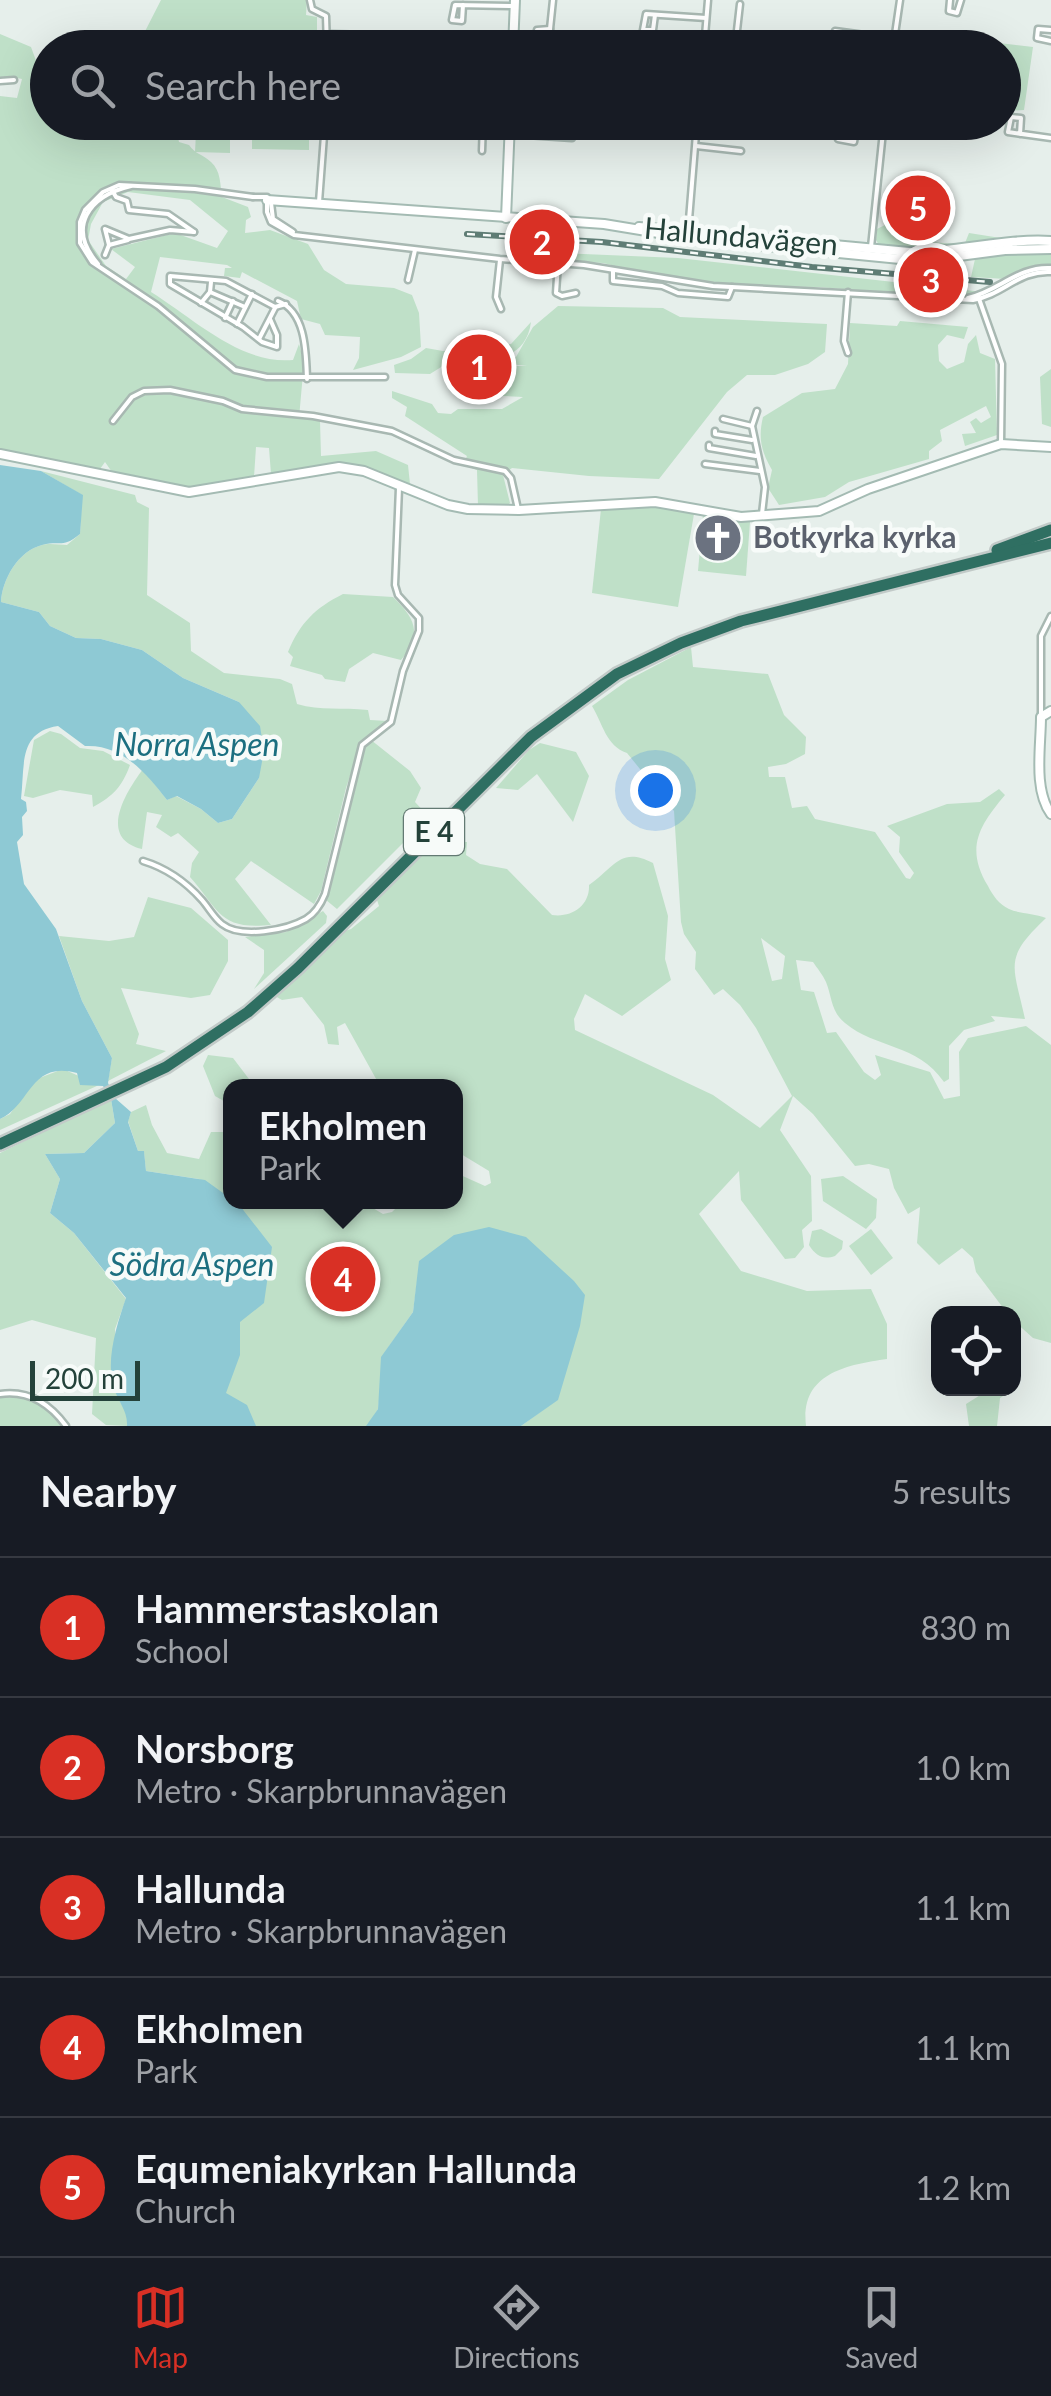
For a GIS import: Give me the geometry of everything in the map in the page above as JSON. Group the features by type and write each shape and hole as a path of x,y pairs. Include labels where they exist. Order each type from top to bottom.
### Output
{"highway":[{"name":"E 4","path":"0,1141 166,1067 248,1012 298,968 531,736 617,674 681,642 741,621 1051,537"}],"main road":[{"path":"514,30 515,3"},
{"path":"506,218 510,140"},
{"name":"Hallundavägen","path":"270,198 609,226 930,259 1051,243"},
{"name":"Hallundavägen","path":"870,252 936,252 1037,240 1051,243"},
{"path":"0,454 189,492 326,468 359,470 456,507 519,510 655,502 729,516 762,516 819,511 868,489 1000,444 1051,449"},
{"path":"1051,711 1041,717 1042,793 1051,814"}],"street":[{"path":"310,0 312,8 326,16 327,30"},
{"path":"537,30 550,30 553,0"},
{"path":"705,30 708,0"},
{"path":"895,30 900,0"},
{"path":"950,0 949,11 957,13 961,0"},
{"path":"464,5 515,3"},
{"path":"737,30 740,4"},
{"path":"654,15 706,18"},
{"path":"1051,30 1038,30 1037,38 1051,41"},
{"path":"0,81 14,80"},
{"path":"1021,134 1051,138"},
{"path":"318,202 323,140"},
{"path":"482,140 482,151"},
{"path":"688,236 696,140"},
{"path":"870,252 882,140"},
{"path":"695,146 740,151"},
{"name":"Hallundavägen","path":"112,189 136,184 270,198"},
{"path":"109,245 174,230 194,232 164,213 130,210 127,201 116,198 112,189 89,205 79,230 86,256 158,306 235,370 267,378 385,377"},
{"path":"270,198 271,222 289,234 500,260 558,263 684,283 964,299 979,298 1029,272 1051,270"},
{"path":"105,256 109,245 105,230 130,239"},
{"path":"408,280 415,250"},
{"path":"500,260 496,297 500,309"},
{"path":"558,263 556,293 576,293"},
{"path":"613,270 613,281 662,286 678,293 728,297 732,287"},
{"path":"270,319 277,334 277,347 170,284 170,276 236,284 277,304 286,304 296,314 306,349 306,378"},
{"path":"201,303 210,292 212,280"},
{"path":"210,292 245,307"},
{"path":"848,292 844,341 848,352"},
{"path":"237,324 252,294"},
{"path":"979,298 1001,357 1000,444"},
{"path":"225,318 233,301"},
{"path":"259,339 277,304"},
{"path":"113,422 119,409 132,397 156,389 223,401 242,410 298,414 392,430 454,460 505,471 511,478 519,510"},
{"path":"757,411 752,426 765,487 762,516"},
{"path":"723,419 752,426"},
{"path":"716,431 715,434 753,440"},
{"path":"709,446 757,457"},
{"path":"705,464 761,471"},
{"path":"143,861 186,884 222,924 237,931 256,932 298,923 319,906 362,745 391,722 403,670 420,631 419,618 398,595 396,584 399,484"},
{"path":"1041,717 1042,636 1051,616"},
{"path":"0,1394 20,1394 41,1401 66,1426"}],"green space":[{"path":"161,0 307,0 306,15 317,17 317,30 146,30"},
{"path":"0,34 30,47 30,140 179,140 214,166 222,197 248,207 251,217 246,220 245,233 270,230 308,244 324,270 346,284 394,288 412,295 419,313 421,347 401,357 353,370 359,358 360,337 325,335 320,324 301,319 297,301 242,272 240,278 224,276 225,268 232,268 227,265 160,257 151,292 218,338 255,355 293,360 299,344 304,362 299,418 320,421 321,456 376,451 408,465 410,484 342,466 271,474 269,448 256,447 254,477 183,489 112,472 105,462 100,469 0,451 0,96 17,98 22,79 0,79","holes":["128,192 190,200 228,231 217,248 175,233 111,249 135,267 126,279 106,266 88,240 91,224 103,202"]},
{"path":"1021,46 1033,47 1021,110"},
{"path":"196,140 230,140 230,153 195,152"},
{"path":"252,140 309,140 309,150 252,149"},
{"path":"885,225 934,242 965,243 969,233 1007,239 958,247 880,247 877,229"},
{"path":"560,253 678,258 983,292 950,297 817,287 730,286 670,279 603,263 554,260"},
{"path":"1051,253 1051,265 1026,268 1006,279 971,277 975,259"},
{"path":"558,306 663,308 680,317 827,324 825,352 808,364 775,375 747,375 727,392 659,479 512,468 503,475 510,503 506,507 478,506 477,470 463,465 467,456 405,416 407,407 392,398 392,391 432,404 438,413 502,409 523,397 503,396 504,366 527,366 503,363 516,357 533,327"},
{"path":"900,321 968,327 964,339 947,335 938,345 939,361 947,369 964,362 968,344 976,335 980,353 995,359 997,435 965,446 962,434 976,433 970,422 976,418 981,423 991,417 986,406 940,430 942,441 929,451 929,459 849,482 825,497 779,505 768,488 772,470 761,444 763,417 802,393 835,389 848,364 850,323 897,326"},
{"path":"531,322 524,342 511,354 472,361 471,365 446,364 430,374 395,373 394,365 426,348 443,351 511,344"},
{"path":"1051,369 1051,427 1042,424 1040,377"},
{"path":"41,471 135,495 137,502 149,508 147,595 190,623 191,651 224,673 280,679 292,684 297,704 368,710 370,720 388,721 361,743 321,891 314,904 251,861 235,879 271,925 230,921 190,877 199,852 178,833 171,837 156,827 162,815 147,812 142,849 121,835 118,825 123,802 143,769 167,800 176,796 218,823 232,819 259,778 239,702 183,678 142,650 101,639 76,638 50,626 39,612 1,602 8,576 26,553 45,544 67,545 80,534 82,495"},
{"path":"657,506 694,514 678,607 592,593 601,509"},
{"path":"703,514 750,522 746,576 698,571"},
{"path":"343,594 393,597 414,626 408,651 401,660 373,653 349,669 345,682 290,666 293,657 288,652 303,625 316,611"},
{"path":"691,647 693,667 768,674 784,715 806,737 805,754 786,764 768,767 769,777 785,777 792,808 807,806 815,819 875,832 906,878 914,873 899,852 900,837 887,826 947,804 980,802 999,789 1005,795 978,838 981,872 1005,907 1046,918 1017,953 1015,974 1025,1019 991,1016 995,1021 964,1030 949,1046 949,1079 944,1082 922,1060 845,1023 813,962 796,960 801,990 814,992 827,1033 836,1032 864,1072 875,1080 881,1075 875,1055 930,1072 944,1099 960,1096 959,1052 968,1038 1026,1026 1051,1045 1051,1343 1033,1338 1021,1327 1021,1306 1002,1306 976,1272 973,1258 962,1248 939,1265 917,1243 920,1207 908,1214 889,1169 869,1164 855,1166 813,1114 793,1096 780,1130 811,1176 812,1221 802,1230 804,1247 795,1258 785,1259 741,1200 739,1171 699,1214 741,1271 807,1291 871,1289 887,1324 887,1359 841,1369 818,1384 806,1408 806,1426 521,1426 558,1399 417,1282 413,1312 385,1352 378,1409 368,1426 250,1426 225,1393 240,1351 234,1209 344,1209 357,1216 362,1209 383,1214 395,1209 463,1209 463,1176 485,1186 491,1183 489,1171 463,1155 463,1079 376,1079 345,1023 337,1027 339,1045 328,1044 324,1025 302,997 282,1000 275,996 339,933 351,929 379,906 376,897 429,845 445,855 454,851 457,842 467,842 466,855 480,864 507,869 552,915 566,915 583,905 589,885 618,861 633,857 653,863 668,916 665,959 671,980 622,1016 585,994 574,1019 575,1030 713,1095 760,1128 792,1096 740,1005 723,989 714,995 695,969 696,952 681,922 674,811 627,753 610,740 592,706 628,680","holes":["761,938 785,956 782,979 772,981"]},
{"path":"50,731 80,748 103,751 130,765 116,790 93,807 92,795 60,790 33,798 24,796 34,740"},
{"path":"371,740 410,771 421,788 415,802 429,817 337,909 326,900 361,753"},
{"path":"540,743 576,752 589,776 573,822 537,774 518,790 496,788"},
{"path":"148,897 191,908 228,940 228,961 210,995 191,998 121,988 139,1034 136,1044 166,1051 108,1081 112,1058 82,1001 59,936 109,941 134,937"},
{"path":"323,911 326,923 254,989 264,973 264,950 245,937 286,932"},
{"path":"208,1055 233,1058 249,1079 223,1079 223,1101 215,1096 203,1066"},
{"path":"63,1069 99,1085 0,1130 0,1119 10,1114 34,1080"},
{"path":"111,1099 115,1123 84,1153 45,1154 60,1179 50,1213 74,1233 126,1299 115,1329 119,1400 128,1414 127,1426 106,1425 92,1414 96,1338 32,1320 0,1330 0,1153"},
{"path":"146,1105 167,1153 199,1159 211,1132 223,1132 223,1194 199,1179 146,1171 144,1152 138,1151 128,1121 131,1112"},
{"path":"843,1176 877,1199 876,1218 866,1229 823,1201 821,1179"},
{"path":"821,1229 843,1241 835,1256 820,1256 809,1245 812,1231"},
{"path":"871,1229 893,1258 871,1275 849,1246"},
{"path":"0,1396 40,1403 63,1426 0,1426"},
{"path":"979,1396 1003,1396 997,1426 969,1426 966,1404"}],"water":[{"path":"0,465 41,471 83,495 80,534 65,543 42,545 26,553 8,576 1,602 39,612 50,626 76,638 101,639 142,650 183,678 239,702 260,726 264,751 259,778 232,819 218,823 177,796 167,800 122,755 85,746 58,726 45,729 36,735 26,752 21,799 26,802 27,811 22,817 23,835 17,842 24,884 56,929 82,1001 112,1058 108,1083 115,1098 131,1112 128,1122 138,1151 144,1151 146,1171 205,1180 223,1193 223,1209 242,1209 272,1247 264,1303 240,1322 240,1355 226,1393 247,1405 256,1426 127,1426 111,1366 126,1298 74,1233 50,1213 60,1179 45,1154 84,1153 115,1123 111,1099 103,1086 80,1085 77,1073 49,1073 0,1119"},
{"path":"489,1227 526,1237 585,1295 558,1400 521,1426 366,1426 378,1409 381,1357 413,1312 419,1261 454,1235"}],"railway":[{"path":"467,234 602,242 812,267 990,282"}],"place":[{"name":"Equmeniakyrkan Hallunda","path":"918,208"},
{"name":"Norsborg","path":"542,242"},
{"name":"Hallunda","path":"931,280"},
{"name":"Hammerstaskolan","path":"479,367"},
{"name":"Botkyrka kyrka","path":"718,538"},
{"name":"Ekholmen","path":"343,1279"}],"water label":[{"name":"Norra Aspen","path":"197,745"},
{"name":"Södra Aspen","path":"192,1265"}]}
